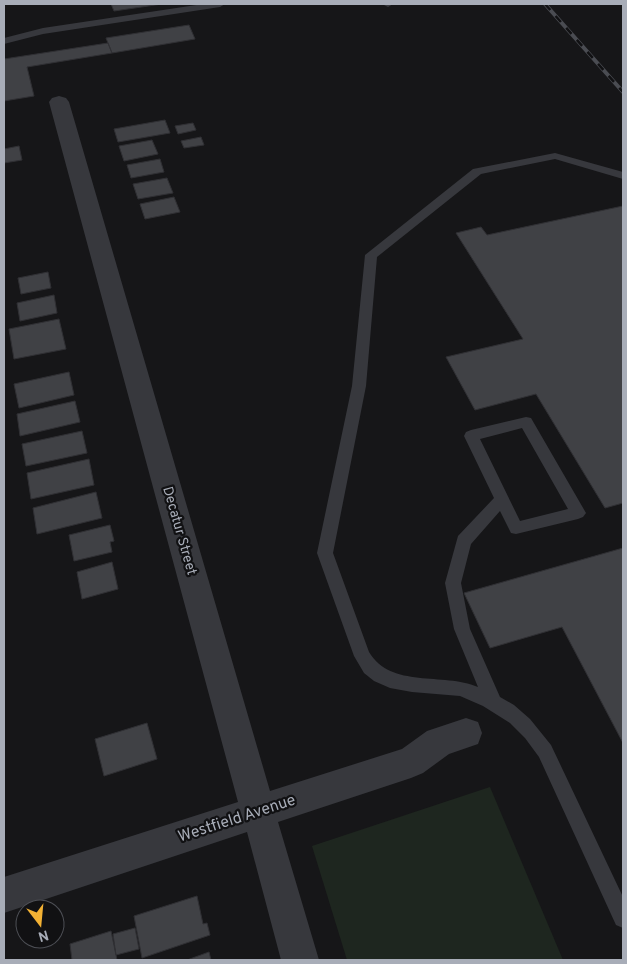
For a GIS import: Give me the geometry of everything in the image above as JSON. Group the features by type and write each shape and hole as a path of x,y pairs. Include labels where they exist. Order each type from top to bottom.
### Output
{"street":[{"name":"Decatur Street","path":"59,102 300,960"},
{"name":"Westfield Avenue","path":"4,895 411,762 439,742 466,733"}],"lane":[{"path":"4,41 42,32 220,4"},
{"path":"623,176 555,156 477,171 371,256 359,386 325,553 362,656 371,669 389,678 418,686 459,688 493,702 513,714 532,730 545,751 623,918"},
{"path":"526,422 578,513 516,528 502,499 471,436 526,422"},
{"path":"493,702 462,630 453,583 464,541 502,499"}],"shaded area":[{"path":"490,787 563,960 347,960 312,846"}],"building":[{"path":"111,4 162,4 114,11"},
{"path":"189,25 195,39 112,53 106,38"},
{"path":"108,43 112,53 27,67 34,96 4,101 4,59"},
{"path":"165,120 170,133 118,142 114,129"},
{"path":"193,123 196,130 178,134 175,126"},
{"path":"201,137 204,145 184,148 181,141"},
{"path":"152,140 158,154 124,161 119,146"},
{"path":"19,146 22,160 4,163 4,149"},
{"path":"160,159 164,172 131,178 127,165"},
{"path":"167,178 173,193 138,199 133,184"},
{"path":"174,197 180,212 145,219 140,204"},
{"path":"623,206 623,503 605,508 536,394 475,410 446,357 523,339 456,233 481,227 487,235"},
{"path":"48,272 51,288 21,294 18,278"},
{"path":"54,295 57,313 20,321 17,303"},
{"path":"59,319 66,349 14,359 9,329"},
{"path":"69,372 74,395 19,408 14,384"},
{"path":"75,401 80,422 20,436 17,414"},
{"path":"82,431 87,453 26,466 22,444"},
{"path":"89,459 94,485 31,499 27,473"},
{"path":"96,492 102,518 37,534 33,508"},
{"path":"110,525 114,541 110,542 112,552 74,561 69,535"},
{"path":"623,548 623,743 562,627 490,648 464,593"},
{"path":"112,562 118,589 82,599 77,572"},
{"path":"147,723 157,759 104,776 95,739"},
{"path":"197,896 203,924 207,923 210,935 142,958 134,916"},
{"path":"135,928 139,949 116,955 113,934"},
{"path":"111,931 117,960 72,960 70,944"},
{"path":"209,952 211,960 187,960"}],"railway":[{"path":"545,4 623,92"}]}
